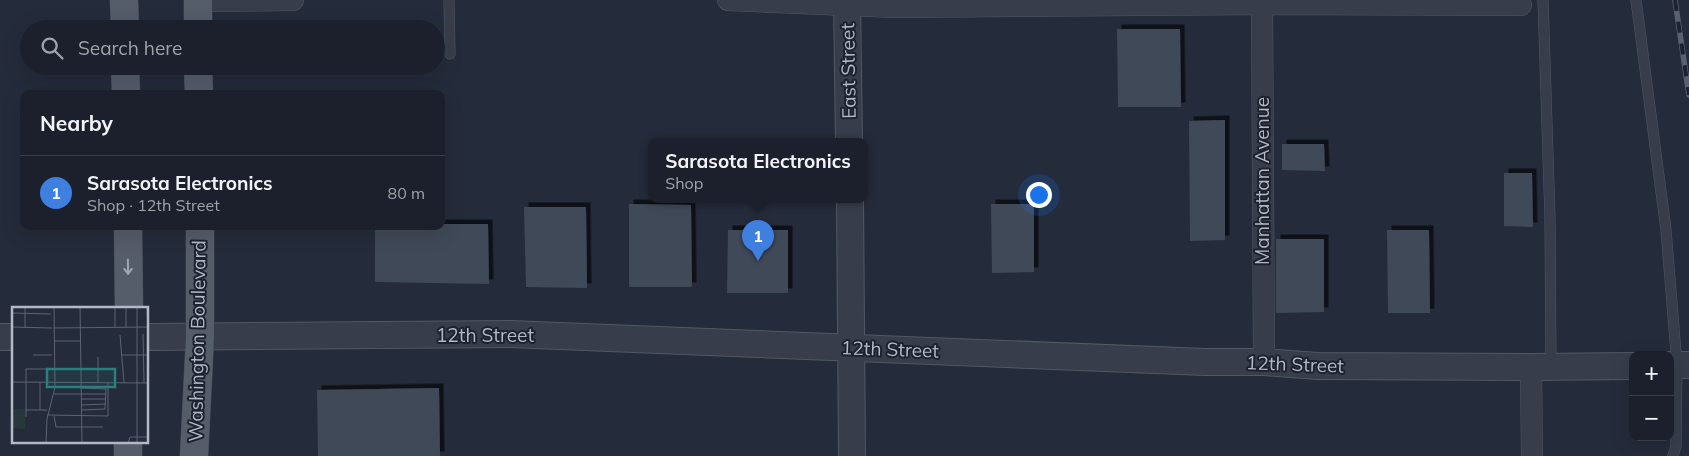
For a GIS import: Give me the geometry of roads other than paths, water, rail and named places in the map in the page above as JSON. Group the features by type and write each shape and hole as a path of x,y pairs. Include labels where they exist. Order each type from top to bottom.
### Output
{"main road":[{"path":"124,0 125,20"},
{"path":"198,0 198,20"},
{"path":"125,75 126,90"},
{"path":"198,75 199,90"},
{"path":"128,230 129,307"},
{"name":"Washington Boulevard","path":"194,456 200,337 200,230"}],"street":[{"path":"198,0 293,0"},
{"path":"728,0 848,3 1521,3"},
{"name":"Manhattan Avenue","path":"1262,2 1264,362"},
{"name":"East Street","path":"848,3 849,138"},
{"path":"850,203 852,456"},
{"name":"12th Street","path":"149,337 510,334 1205,362 1264,362 1318,366 1629,366"},
{"path":"1532,456 1541,367"}],"lane":[{"path":"449,0 450,54"},
{"path":"1636,0 1666,230 1679,365 1676,446 1673,456"},
{"path":"1521,3 1543,3 1550,218 1541,367"}],"railway":[{"path":"1675,0 1689,95"}],"place":[{"name":"Sarasota Electronics","path":"758,261"}]}
